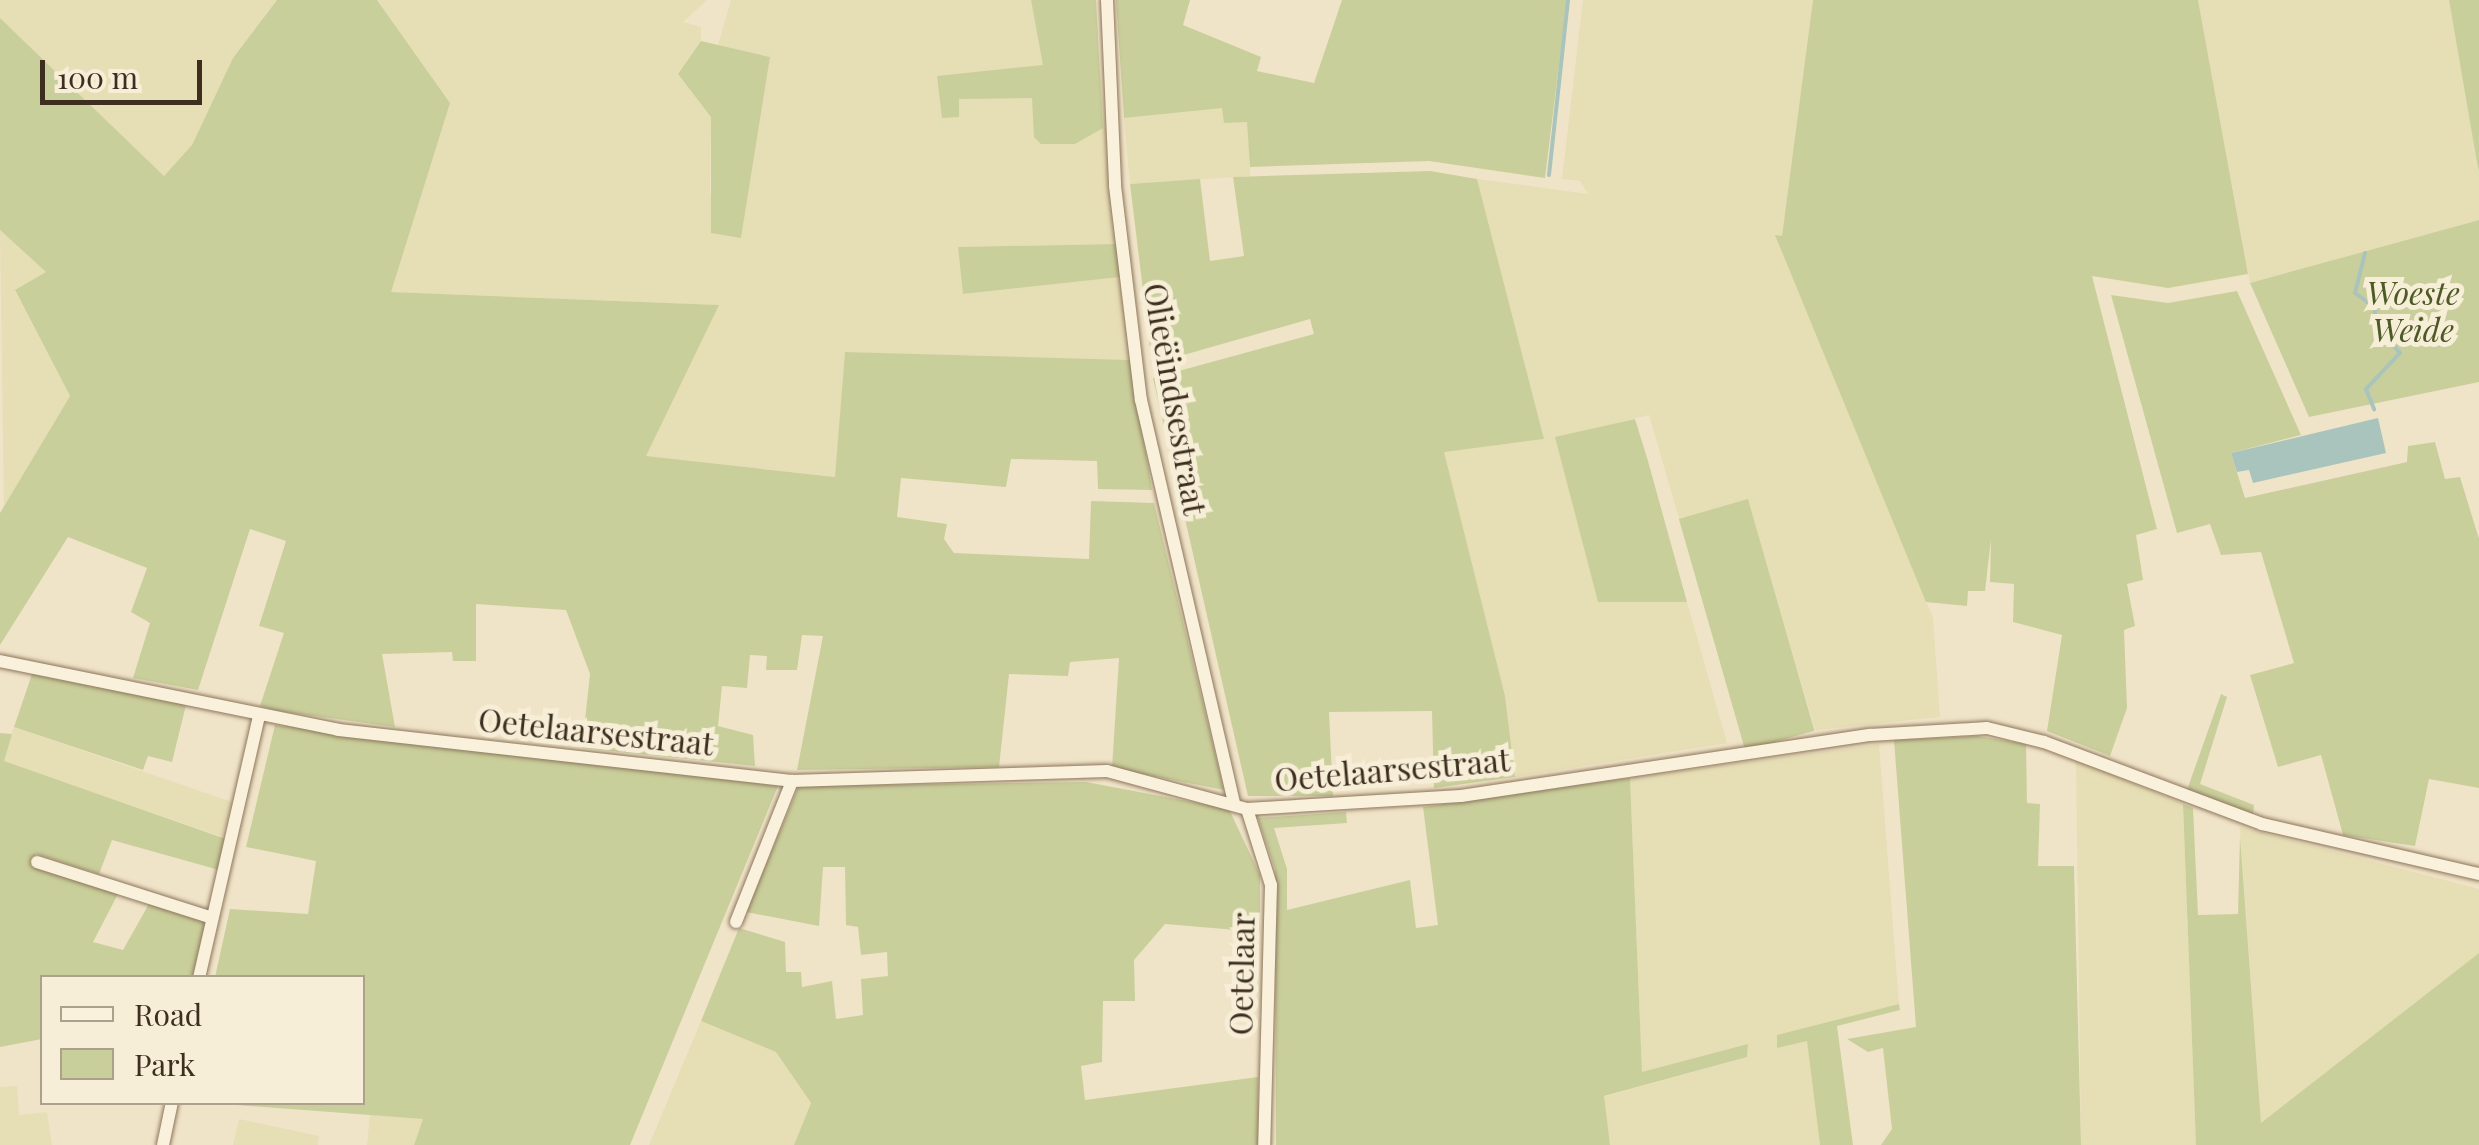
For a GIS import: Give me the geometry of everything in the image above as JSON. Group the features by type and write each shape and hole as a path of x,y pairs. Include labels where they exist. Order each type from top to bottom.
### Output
{"street":[{"name":"Olieëindsestraat","path":"1107,0 1115,186 1142,400 1234,802"},
{"name":"Oetelaarsestraat","path":"0,661 259,714 792,781 1066,767 1234,802 1247,809 1461,796 1870,735 1987,728 2262,824 2479,874"},
{"path":"200,975 259,714"},
{"path":"736,922 792,781"},
{"name":"Oetelaar","path":"1247,809 1270,885 1264,1145"},
{"path":"37,862 212,918"},
{"path":"162,1145 171,1105"}],"shaded area":[{"path":"0,0 277,0 233,58 192,145 164,176 0,18"},
{"path":"377,0 707,0 683,22 701,27 701,41 678,74 711,116 710,194 741,238 770,57 718,45 731,0 1031,0 1044,64 1099,58 1117,244 958,247 963,294 1120,277 1130,360 845,352 836,477 645,456 718,305 390,292 450,103"},
{"path":"1583,0 1813,0 1782,236 1776,236 1933,618 1940,717 1815,730 1748,500 1679,518 1649,415 1556,438 1598,602 1687,602 1727,743 1515,777 1505,696 1443,451 1544,439 1477,179 1588,194 1580,181 1562,179"},
{"path":"2198,0 2449,0 2479,173 2479,220 2250,283"},
{"path":"1223,107 1248,122 1250,176 1130,184 1124,118"},
{"path":"0,230 46,272 15,291 70,396 4,506"},
{"path":"14,727 233,803 222,837 2,761"},
{"path":"1879,744 1899,1004 1777,1036 1807,1040 1820,1145 1610,1145 1603,1097 1747,1057 1748,1046 1642,1073 1630,778"},
{"path":"2076,760 2183,804 2196,1145 2081,1145"},
{"path":"2240,827 2479,889 2479,953 2261,1124"},
{"path":"701,1021 776,1052 811,1103 794,1145 649,1145"},
{"path":"17,1086 19,1115 47,1112 52,1145 0,1145 0,1087"},
{"path":"370,1115 424,1119 414,1145 367,1145"},
{"path":"239,1119 319,1136 318,1145 233,1145"}],"green space":[{"path":"277,0 377,0 450,103 391,292 719,305 646,456 835,477 845,352 1130,360 1152,490 1098,489 1097,461 1011,459 1006,487 901,478 897,517 947,524 944,539 954,553 1089,559 1091,501 1154,503 1224,790 1112,768 1119,658 1070,662 1068,676 1009,674 999,767 797,770 823,636 802,635 797,670 766,670 767,656 750,655 747,688 722,686 718,726 753,735 755,766 582,748 590,674 566,610 476,604 476,661 453,661 452,652 382,654 395,727 278,711 260,706 284,633 259,626 286,541 250,529 198,690 133,678 150,623 131,612 147,568 68,537 0,645 0,513 70,396 15,290 46,272 0,230 0,18 164,176 192,145 233,58"},
{"path":"1031,0 1096,0 1103,128 1075,144 1041,144 1034,137 1032,98 959,99 959,117 942,118 937,76 1043,65"},
{"path":"1116,0 1190,0 1183,25 1261,57 1257,71 1314,83 1342,0 1567,0 1545,178 1429,161 1250,167 1247,122 1224,123 1222,108 1124,118"},
{"path":"1813,0 2198,0 2248,274 2168,288 2092,276 2157,529 2136,535 2143,580 2127,584 2135,626 2124,630 2127,708 2110,756 2047,731 2062,635 2013,622 2014,584 1990,582 1991,539 1985,591 1968,591 1967,606 1926,602 1775,235 1782,236"},
{"path":"2449,0 2479,0 2479,173 2475,151"},
{"path":"701,41 770,57 741,238 711,233 711,117 678,74"},
{"path":"1430,171 1477,179 1544,439 1444,452 1505,696 1515,777 1434,788 1432,711 1329,712 1333,796 1248,796 1153,378 1314,334 1310,319 1152,364 1130,184 1200,179 1210,261 1244,256 1233,177"},
{"name":"Woeste Weide","path":"2479,220 2479,382 2309,417 2250,283"},
{"path":"1117,244 1120,277 963,294 958,247"},
{"path":"2237,291 2301,435 2231,453 2245,498 2407,462 2408,446 2435,442 2445,479 2460,477 2479,539 2479,788 2429,779 2415,846 2343,835 2321,755 2278,767 2250,675 2294,663 2261,552 2221,555 2210,524 2177,533 2111,295 2168,303"},
{"path":"1635,419 1687,602 1598,602 1555,437"},
{"path":"1748,499 1814,731 1745,751 1679,519"},
{"path":"32,674 186,705 172,762 148,756 143,770 14,727"},
{"path":"2221,694 2227,697 2200,784 2254,805 2253,816 2187,790"},
{"path":"275,725 778,786 630,1145 414,1145 423,1119 237,1105 365,1105 365,975 215,975 230,909 308,914 316,861 246,847"},
{"path":"0,733 12,734 4,761 226,839 219,870 112,840 99,874 36,854 33,863 119,892 93,942 123,950 150,902 206,920 193,975 40,975 40,1039 0,1047"},
{"path":"1977,736 2026,744 2027,803 2040,804 2038,866 2074,866 2081,1145 1881,1145 1892,1129 1883,1048 1868,1052 1847,1039 1916,1027 1894,740"},
{"path":"1630,778 1642,1072 1748,1044 1747,1057 1604,1096 1610,1145 1276,1145 1275,869 1258,818 1346,812 1347,823 1274,828 1287,869 1287,910 1410,880 1416,928 1438,925 1423,807"},
{"path":"1086,782 1229,809 1260,875 1260,932 1165,924 1134,960 1135,1001 1103,1001 1102,1062 1081,1066 1085,1100 1258,1077 1259,1145 794,1145 811,1103 776,1052 701,1021 739,928 785,942 786,972 801,972 802,987 832,981 836,1019 863,1015 861,979 888,976 887,952 861,955 858,927 846,925 845,867 823,867 819,926 746,912 799,786"},
{"path":"2183,804 2193,808 2198,915 2238,914 2240,835 2261,1123 2479,953 2479,1145 2196,1145"},
{"path":"1899,1004 1900,1010 1837,1026 1853,1145 1820,1145 1807,1041 1777,1048 1777,1035"}],"water":[{"path":"2378,418 2386,453 2253,483 2249,470 2237,472 2231,453"}],"waterway":[{"path":"1549,175 1568,0"},
{"path":"2365,253 2355,293 2376,308 2373,322 2400,353 2366,389 2374,409"}]}
